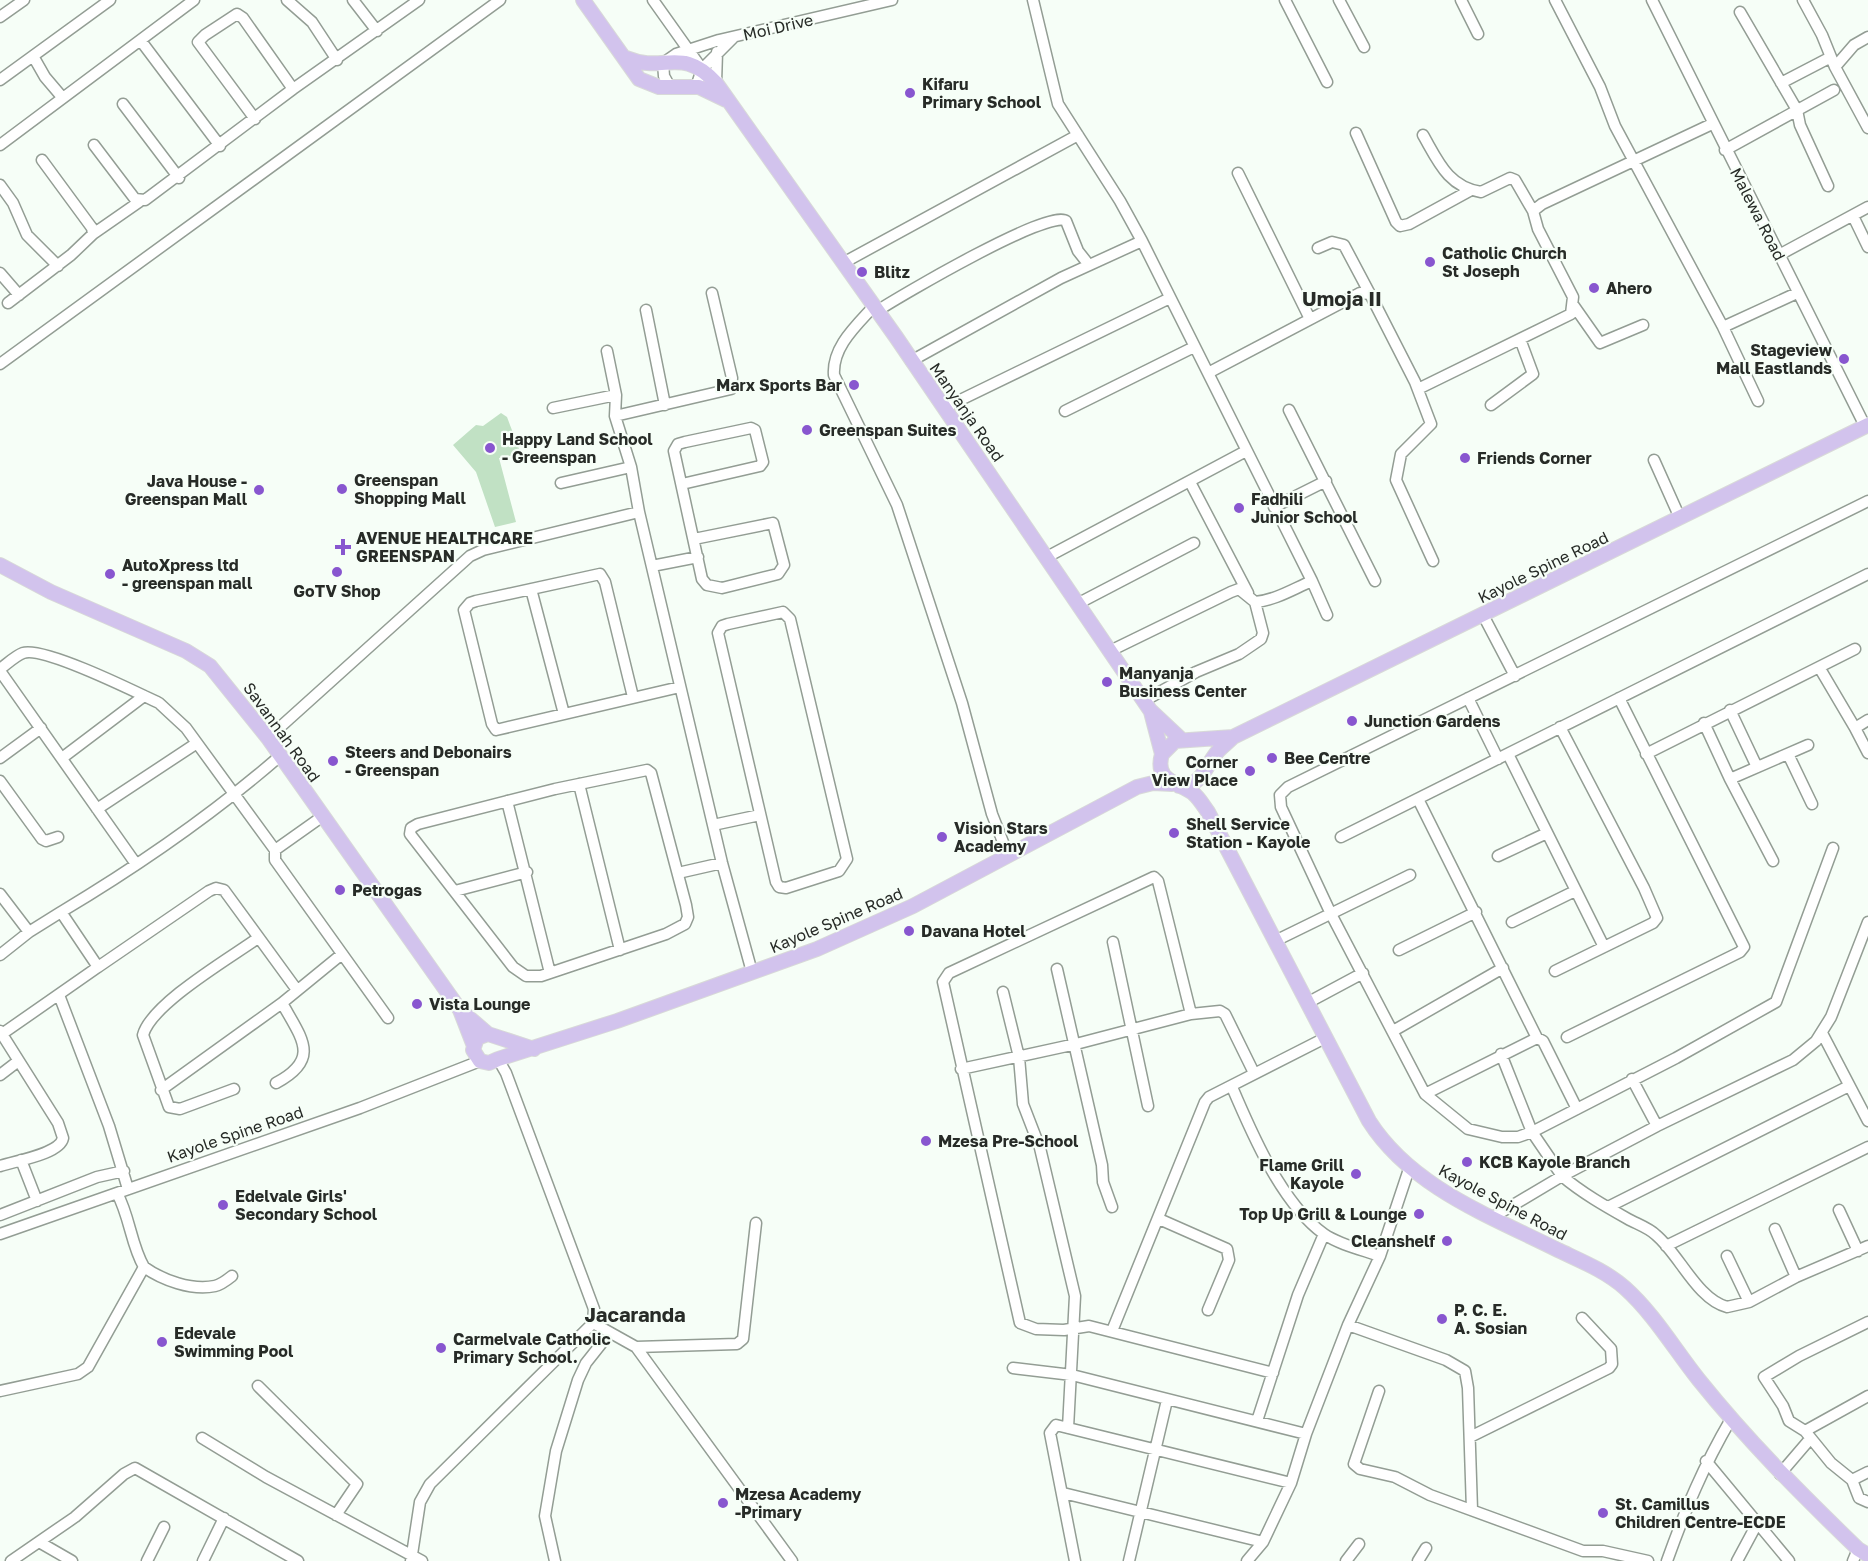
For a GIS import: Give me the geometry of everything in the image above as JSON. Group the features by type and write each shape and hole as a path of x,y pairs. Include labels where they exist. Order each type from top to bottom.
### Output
{"main road":[{"path":"583,0 626,58 635,75 644,83 669,87 696,87 726,100"},
{"name":"Manyanja Road","path":"626,58 644,65 683,61 702,69 716,82 726,100 876,309 1112,650 1150,710 1185,740"},
{"name":"Kayole Spine Road","path":"1233,737 1866,426"},
{"name":"Savannah Road","path":"0,565 51,592 198,658 221,677 268,738 460,1010 474,1046"},
{"path":"1150,710 1161,757 1162,774 1175,785 1197,796 1208,812"},
{"path":"1137,787 1170,744 1185,740 1233,737"},
{"path":"1137,787 1162,782 1193,785 1205,772 1219,750 1233,737"},
{"path":"1185,740 1203,751 1204,796 1208,812"},
{"name":"Kayole Spine Road","path":"498,1059 534,1049 817,949 874,924 1137,787"},
{"name":"Kayole Spine Road","path":"1208,812 1368,1122 1382,1142 1409,1169 1492,1217 1594,1268 1627,1290 1731,1419 1780,1474 1860,1555"},
{"name":"Savannah Road","path":"460,1010 493,1036"},
{"path":"493,1036 502,1047 498,1059 489,1063 480,1061 474,1054 477,1038 493,1036 534,1049"}],"street":[{"path":"0,17 24,0"},
{"path":"0,80 111,0"},
{"path":"0,145 194,0"},
{"path":"287,0 312,22 337,60"},
{"path":"353,0 377,31"},
{"path":"0,364 500,0"},
{"path":"654,0 691,50 702,69"},
{"name":"Moi Drive","path":"663,63 675,54 733,37 892,0"},
{"path":"1034,0 1058,104 1142,241 1327,615"},
{"path":"1285,0 1327,82"},
{"path":"1339,0 1364,47"},
{"path":"1461,0 1478,34"},
{"path":"1555,0 1600,87 1616,126 1724,327 1758,401"},
{"name":"Malewa Road","path":"1652,0 1725,150 1866,426"},
{"path":"1803,0 1868,128"},
{"path":"8,303 58,266 93,234 138,202 148,199 179,178 293,89 418,1"},
{"path":"1740,12 1797,110 1800,125 1828,186"},
{"path":"255,119 198,42 205,35 237,14 243,18 293,89"},
{"path":"696,87 702,69 733,37"},
{"path":"1781,83 1833,62 1868,37"},
{"path":"141,41 220,146"},
{"path":"716,82 717,52"},
{"path":"33,56 45,77 62,97"},
{"path":"663,63 664,76 669,87"},
{"path":"1725,150 1834,90"},
{"path":"123,104 179,178"},
{"path":"1533,212 1542,204 1712,124"},
{"path":"1356,133 1396,222 1400,226 1409,224 1471,190"},
{"path":"843,263 1078,135"},
{"path":"1418,389 1571,314 1574,306 1573,297 1538,230 1533,212 1513,178 1481,192 1471,190 1446,176 1423,135"},
{"path":"94,145 138,202"},
{"path":"42,160 93,234"},
{"path":"1238,173 1310,319"},
{"path":"0,185 13,203 27,236 58,266"},
{"path":"1779,255 1868,207"},
{"path":"1853,216 1868,247"},
{"path":"1008,855 994,820 962,703 897,505 834,375 833,362 842,344 876,309 929,278 1029,228 1057,218 1066,221 1078,251 1089,265"},
{"path":"911,361 1089,265 1142,241"},
{"path":"1318,248 1332,242 1344,245 1418,389 1431,424 1401,454 1396,480 1432,561"},
{"path":"0,273 19,295"},
{"path":"615,416 731,389 732,378 712,293"},
{"path":"1208,374 1360,293 1370,294"},
{"path":"1724,327 1797,293"},
{"path":"950,405 1170,298"},
{"path":"1574,306 1600,343 1643,325"},
{"path":"646,310 665,405"},
{"path":"1491,405 1533,374 1520,339"},
{"path":"1065,411 1194,347"},
{"path":"607,351 616,395 615,416 631,467 639,512 722,863 752,972"},
{"path":"553,408 616,395"},
{"path":"1289,410 1375,581"},
{"path":"682,484 760,466 763,462 755,430 751,428 678,444 674,451 702,579 707,585 722,588 778,574 784,566 773,523 694,539"},
{"path":"1047,557 1246,451"},
{"path":"1654,460 1680,518"},
{"path":"561,483 631,467"},
{"path":"1274,507 1326,481"},
{"path":"1142,696 1149,698 1196,672 1239,654 1261,639 1263,633 1252,598 1190,482"},
{"path":"1833,848 1776,1002 1707,1041 1532,1132 1518,1137 1483,1134 1458,1123 1425,1094 1331,914 1281,807 1282,790 1868,501"},
{"path":"268,738 470,556 483,550 639,512"},
{"path":"1079,603 1194,543"},
{"path":"652,566 698,557"},
{"path":"633,697 605,582 600,574 470,603 464,610 492,724 496,730 680,687"},
{"path":"1341,837 1868,575"},
{"path":"1112,650 1239,589 1252,598 1270,600 1312,581"},
{"path":"531,589 564,714"},
{"path":"783,612 790,619 847,859 845,865 839,871 786,888 780,887 776,882 760,814 718,633 722,626 728,624 783,612"},
{"path":"1483,615 1515,676"},
{"path":"1646,754 1855,649"},
{"path":"136,864 0,670 23,653 35,651 144,696 170,711 197,743 275,850 275,860 388,1018"},
{"path":"1819,666 1856,728 1868,753"},
{"path":"62,758 144,696"},
{"path":"1468,698 1547,833 1604,947"},
{"path":"1566,1037 1742,951 1744,947 1619,698"},
{"path":"1730,710 1757,767"},
{"path":"1856,728 1868,720"},
{"path":"1704,723 1730,780 1773,861"},
{"path":"1555,971 1653,923 1657,915 1560,727"},
{"path":"0,758 41,728"},
{"path":"97,809 197,743"},
{"path":"1730,780 1808,745"},
{"path":"1788,754 1812,804"},
{"path":"0,955 29,932 136,864 234,796 280,756"},
{"path":"641,771 651,773 688,917 679,929 532,977 513,967 416,843 410,834 411,828 579,784 641,771"},
{"path":"0,781 42,839 46,841 58,837"},
{"path":"579,784 620,950"},
{"path":"1418,799 1537,1038 1543,1041 1577,1109"},
{"path":"507,801 550,973"},
{"path":"713,825 760,814"},
{"path":"275,850 323,816"},
{"path":"1498,856 1547,833"},
{"path":"678,873 722,863"},
{"path":"455,891 526,872"},
{"path":"1275,941 1410,875"},
{"path":"1191,1014 1158,880 1154,877 944,977 961,1069 1020,1323 1036,1329 1073,1329 1083,1326 1112,1331 1273,1373"},
{"path":"0,1165 59,1146 63,1138 62,1130 50,1109 17,1062 1,1032 216,888 224,890 230,896 297,990"},
{"path":"1512,922 1575,891"},
{"path":"0,894 29,932"},
{"path":"61,912 98,967"},
{"path":"1399,950 1476,912"},
{"path":"1492,1217 1562,1176 1657,1126 1793,1060 1822,1033 1868,922"},
{"path":"234,1089 174,1109 165,1103 144,1043 145,1028 159,1010 258,938"},
{"path":"1113,942 1132,1030 1138,1071 1148,1106"},
{"path":"161,1090 282,1003 342,954"},
{"path":"1393,1031 1503,968"},
{"path":"1057,969 1076,1044 1102,1165 1103,1182 1112,1207"},
{"path":"1307,1003 1363,973"},
{"path":"1003,992 1019,1057 1023,1104 1040,1148 1075,1296 1068,1428"},
{"path":"59,995 124,1171 128,1189"},
{"path":"276,1083 295,1073 304,1055 304,1047 282,1003"},
{"path":"961,1069 1076,1044 1191,1014 1220,1011 1225,1014 1254,1073"},
{"path":"1822,1033 1868,1121"},
{"path":"1112,1331 1160,1219 1205,1101 1209,1096 1232,1087 1254,1073 1325,1038"},
{"path":"1425,1094 1537,1038"},
{"path":"1501,1054 1532,1132 1562,1176 1608,1207 1656,1234 1675,1254 1687,1274 1720,1304 1727,1307 1749,1302 1796,1277 1863,1249 1839,1210"},
{"path":"202,1438 415,1559 420,1502 430,1484 593,1323 594,1309 506,1073 498,1059"},
{"name":"Kayole Spine Road","path":"0,1234 360,1108 480,1061"},
{"path":"0,1075 17,1062"},
{"path":"1632,1079 1657,1126"},
{"path":"1608,1207 1850,1086"},
{"path":"1232,1087 1278,1182 1324,1234 1380,1256"},
{"path":"1666,1246 1868,1147"},
{"path":"21,1160 37,1201"},
{"path":"1247,1561 1263,1542 1291,1483 1306,1434 1347,1325 1380,1256 1409,1169"},
{"path":"0,1215 98,1177 124,1171"},
{"path":"117,1193 128,1212 139,1257 144,1267 175,1282 203,1286 216,1286 232,1276"},
{"path":"1160,1219 1227,1249 1229,1260 1208,1310"},
{"path":"593,1323 609,1334 636,1347 732,1346 743,1340 756,1223"},
{"path":"1775,1229 1796,1277"},
{"path":"1257,1421 1298,1295 1324,1234"},
{"path":"1726,1256 1749,1302"},
{"path":"0,1391 78,1374 88,1367 144,1267"},
{"path":"1470,1437 1609,1368 1612,1364 1611,1349 1582,1318"},
{"path":"1868,1322 1798,1356 1764,1377 1783,1406 1789,1421 1808,1435 1831,1463 1852,1480 1859,1498 1868,1502"},
{"path":"1347,1325 1446,1360 1465,1371 1472,1510"},
{"path":"555,1561 545,1516 556,1451 578,1380 586,1363 609,1334"},
{"path":"636,1347 792,1561"},
{"path":"1013,1368 1072,1376 1152,1394 1167,1400 1306,1434"},
{"path":"258,1386 357,1484 336,1515"},
{"path":"1379,1391 1354,1464 1360,1469 1395,1478 1430,1495 1583,1551 1604,1551 1648,1561"},
{"path":"1780,1474 1808,1435 1868,1396"},
{"path":"1129,1561 1167,1400"},
{"path":"1667,1561 1706,1461 1731,1419"},
{"path":"1075,1561 1064,1493 1050,1433 1056,1425 1291,1483"},
{"path":"1706,1461 1789,1561"},
{"path":"10,1561 75,1517 124,1474 135,1468 224,1518 281,1557 298,1561"},
{"path":"1852,1480 1868,1472"},
{"path":"1064,1493 1263,1542"},
{"path":"203,1561 224,1518"},
{"path":"1737,1561 1758,1522"},
{"path":"147,1561 164,1527"},
{"path":"39,1542 72,1561"},
{"path":"1346,1561 1359,1544"},
{"path":"1418,1561 1426,1548"}],"green space":[{"path":"501,413 507,417 521,454 499,458 516,522 495,527 476,472 453,445 476,425 483,426"}],"place":[{"name":"Kifaru Primary School","path":"910,93"},
{"name":"Catholic Church St Joseph","path":"1430,262"},
{"name":"Blitz","path":"862,272"},
{"name":"Ahero","path":"1594,288"},
{"name":"Stageview Mall Eastlands","path":"1844,359"},
{"name":"Marx Sports Bar","path":"854,385"},
{"name":"Greenspan Suites","path":"807,430"},
{"name":"Happy Land School - Greenspan","path":"490,448"},
{"name":"Friends Corner","path":"1465,458"},
{"name":"Greenspan Shopping Mall","path":"342,489"},
{"name":"Java House - Greenspan Mall","path":"259,490"},
{"name":"Fadhili Junior School","path":"1239,508"},
{"name":"AVENUE HEALTHCARE GREENSPAN","path":"343,547"},
{"name":"GoTV Shop","path":"337,572"},
{"name":"AutoXpress ltd - greenspan mall","path":"110,574"},
{"name":"Manyanja Business Center","path":"1107,682"},
{"name":"Junction Gardens","path":"1352,721"},
{"name":"Bee Centre","path":"1272,758"},
{"name":"Steers and Debonairs - Greenspan","path":"333,761"},
{"name":"Corner View Place","path":"1250,771"},
{"name":"Shell Service Station - Kayole","path":"1174,833"},
{"name":"Vision Stars Academy","path":"942,837"},
{"name":"Petrogas","path":"340,890"},
{"name":"Davana Hotel","path":"909,931"},
{"name":"Vista Lounge","path":"417,1004"},
{"name":"Mzesa Pre-School","path":"926,1141"},
{"name":"KCB Kayole Branch","path":"1467,1162"},
{"name":"Flame Grill Kayole","path":"1356,1174"},
{"name":"Edelvale Girls' Secondary School","path":"223,1205"},
{"name":"Top Up Grill & Lounge","path":"1419,1214"},
{"name":"Cleanshelf","path":"1447,1241"},
{"name":"P. C. E. A. Sosian","path":"1442,1319"},
{"name":"Edevale Swimming Pool","path":"162,1342"},
{"name":"Carmelvale Catholic Primary School.","path":"441,1348"},
{"name":"Mzesa Academy -Primary","path":"723,1503"},
{"name":"St. Camillus Children Centre-ECDE","path":"1603,1513"}],"district":[{"name":"Umoja II","path":"1342,298"},
{"name":"Jacaranda","path":"635,1314"}]}
